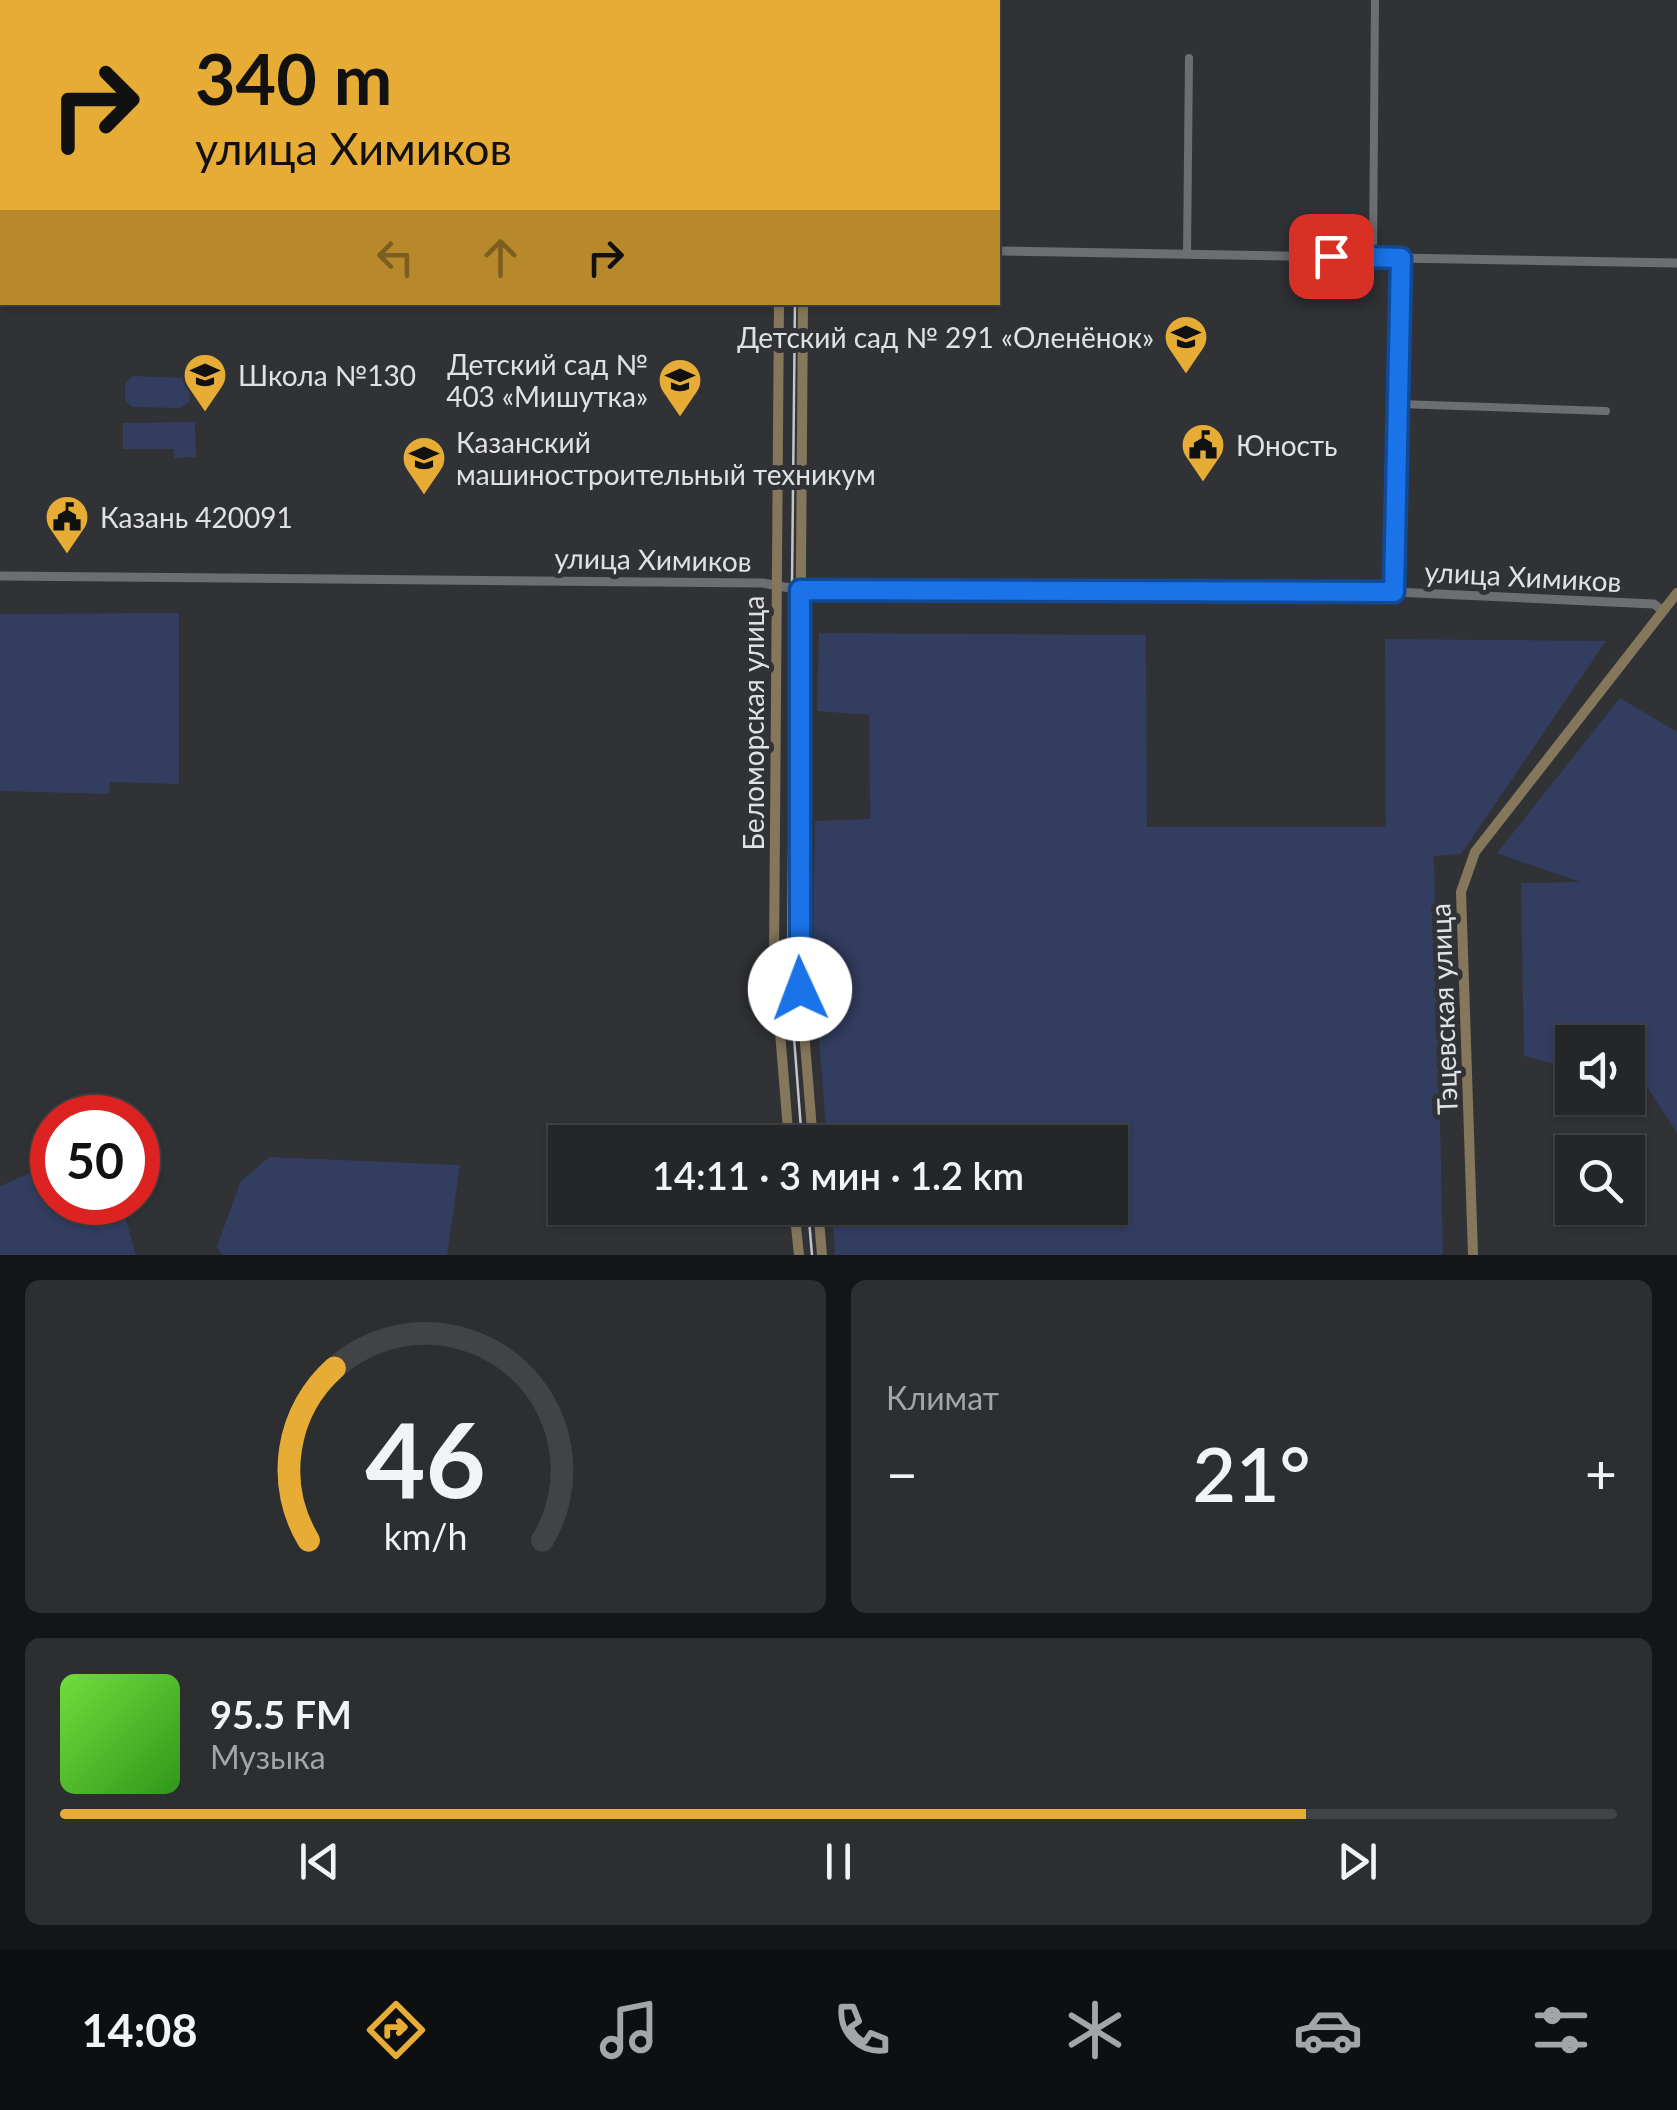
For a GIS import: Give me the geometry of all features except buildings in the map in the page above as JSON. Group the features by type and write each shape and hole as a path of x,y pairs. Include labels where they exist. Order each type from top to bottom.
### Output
{"main road":[{"name":"Беломорская улица","path":"779,305 774,959 787,1125"},
{"name":"Беломорская улица","path":"802,305 798,958 812,1125"},
{"name":"Тэцевская улица","path":"1473,1255 1460,892 1475,852 1677,593"},
{"path":"774,959 798,958"},
{"path":"795,1225 798,1255"},
{"path":"819,1225 822,1255"}],"street":[{"path":"1373,258 1375,0"},
{"path":"1187,254 1189,58"},
{"path":"1000,251 1677,263"},
{"path":"1394,592 1401,258"},
{"path":"1398,404 1606,410"},
{"name":"улица Химиков","path":"0,576 776,584 800,590 1394,592 1654,604 1663,611"}],"shaded area":[{"path":"132,376 187,378 190,401 181,408 132,407 125,400 125,384"},
{"path":"195,422 196,457 174,458 173,449 123,449 123,423"},
{"path":"179,613 179,784 110,782 109,794 0,791 0,614"},
{"path":"819,633 1146,635 1147,827 1386,827 1385,639 1606,641 1461,854 1434,856 1443,1255 835,1255 833,1225 1128,1225 1128,1125 826,1125 813,961 815,821 870,819 869,715 817,711"},
{"path":"1620,698 1677,732 1677,1133 1645,1085 1645,1025 1555,1025 1555,1064 1524,1056 1521,883 1580,882 1497,853"},
{"path":"269,1157 460,1165 447,1255 222,1255 217,1246 241,1181"},
{"path":"30,1173 30,1225 127,1225 136,1255 0,1255 0,1186"}],"tram line":[{"path":"795,305 788,959 801,1125"},
{"path":"809,1225 812,1255"}],"place":[{"name":"Детский сад № 291 «Оленёнок»","path":"1186,375"},
{"name":"Школа №130","path":"205,413"},
{"name":"Детский сад № 403 «Мишутка»","path":"680,418"},
{"name":"Юность","path":"1203,483"},
{"name":"Казанский машиностроительный техникум","path":"424,496"},
{"name":"Казань 420091","path":"67,555"}],"route":[{"path":"800,989 800,590 1394,592 1401,258 1331,256"}]}
